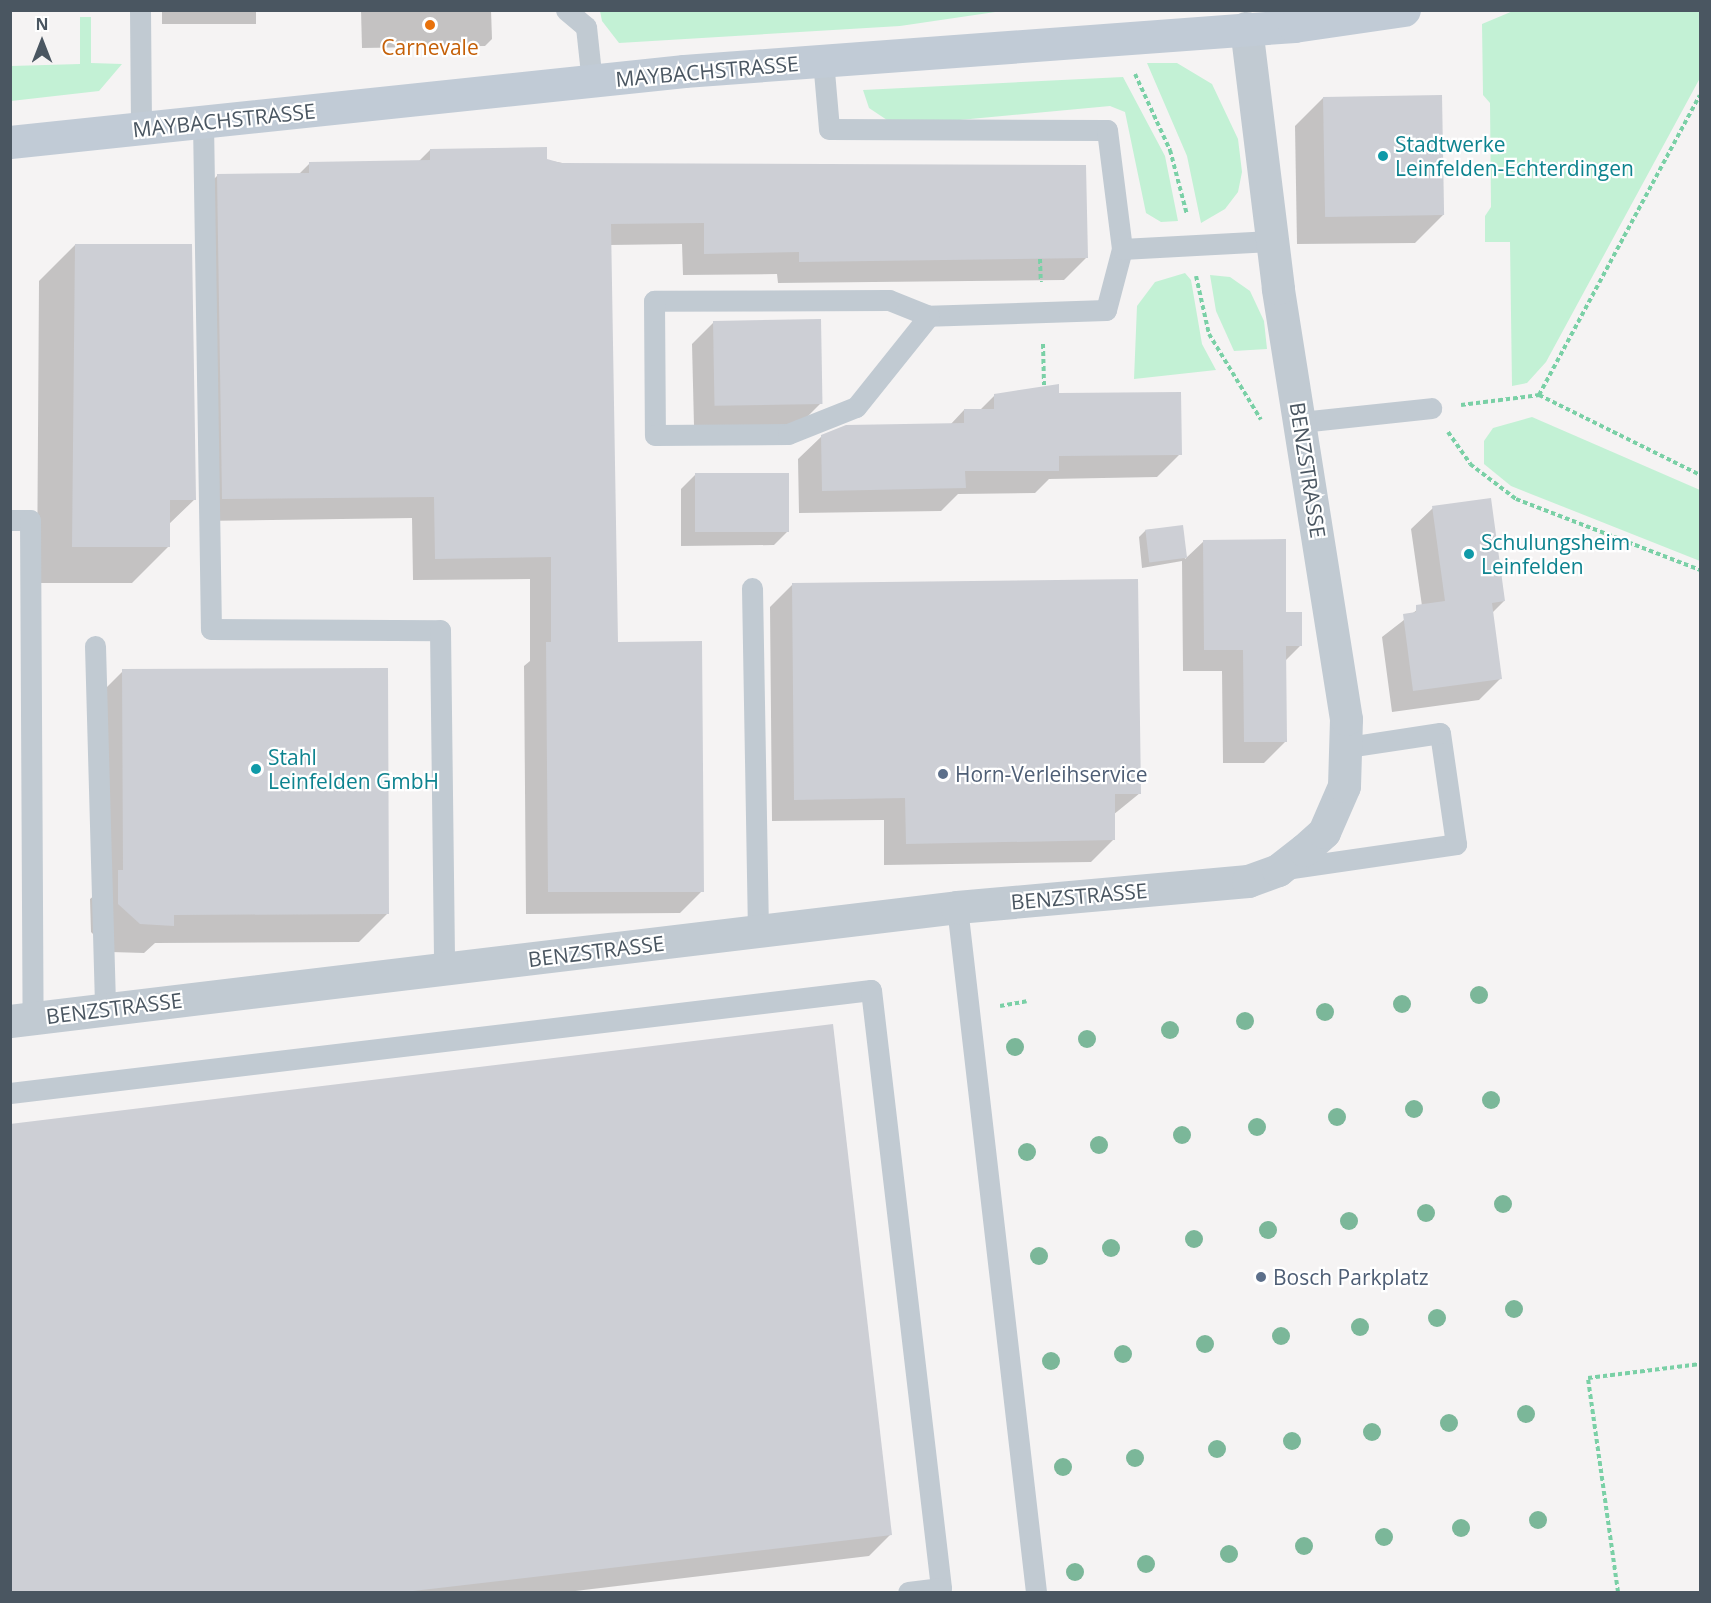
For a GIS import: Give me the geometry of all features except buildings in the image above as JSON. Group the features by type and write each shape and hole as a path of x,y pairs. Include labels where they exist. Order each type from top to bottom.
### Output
{"main road":[{"name":"MAYBACHSTRASSE","path":"10,142 823,60 1246,28 1404,10"}],"street":[{"name":"BENZSTRASSE","path":"22,1019 957,907 1248,881 1278,870 1324,832 1344,786 1347,747 1301,422 1272,241 1246,28"}],"lane":[{"path":"140,10 141,129"},
{"path":"566,10 586,27 592,82"},
{"path":"823,60 829,129 1107,130 1122,249 1106,310 929,316 889,300 654,301 655,435 788,434 856,407 929,316"},
{"path":"202,122 211,629 440,630 444,969"},
{"path":"1122,249 1272,241"},
{"path":"1301,422 1431,408"},
{"path":"10,520 30,520 22,1019"},
{"path":"752,588 758,931"},
{"path":"95,646 105,1009"},
{"path":"1278,870 1456,844 1440,733 1347,747"},
{"path":"957,907 1036,1593"},
{"path":"10,1093 871,990 941,1588 908,1593"}],"path":[{"path":"1539,394 1701,95"},
{"path":"1701,475 1539,394 1431,408 1470,464 1516,499 1701,570"},
{"path":"1618,1593 1588,1378 1701,1364"}],"green space":[{"path":"600,10 1002,11 900,26 619,43 602,21"},
{"path":"1513,11 1700,11 1700,78 1546,362 1527,383 1512,386 1510,242 1485,242 1485,216 1491,207 1490,103 1483,95 1482,24"},
{"path":"80,17 91,17 91,63 122,64 99,91 11,101 11,66 80,64"},
{"path":"1147,63 1177,63 1212,84 1238,139 1242,172 1238,192 1225,209 1201,223 1187,156"},
{"path":"1123,77 1165,156 1178,221 1161,222 1146,213 1125,112 1110,106 896,126 869,108 863,90"},
{"path":"1185,273 1191,280 1202,344 1216,370 1134,379 1137,306 1155,282"},
{"path":"1210,275 1230,277 1250,291 1264,321 1267,349 1234,351 1216,311"},
{"path":"1532,417 1700,490 1700,561 1511,486 1484,464 1484,441 1493,428"}],"place":[{"name":"Carnevale","path":"430,25"},
{"name":"Stadtwerke Leinfelden-Echterdingen","path":"1383,156"},
{"name":"Schulungsheim Leinfelden","path":"1469,554"},
{"name":"Stahl Leinfelden GmbH","path":"256,769"},
{"name":"Horn-Verleihservice","path":"943,774"},
{"name":"Bosch Parkplatz","path":"1261,1277"}]}
